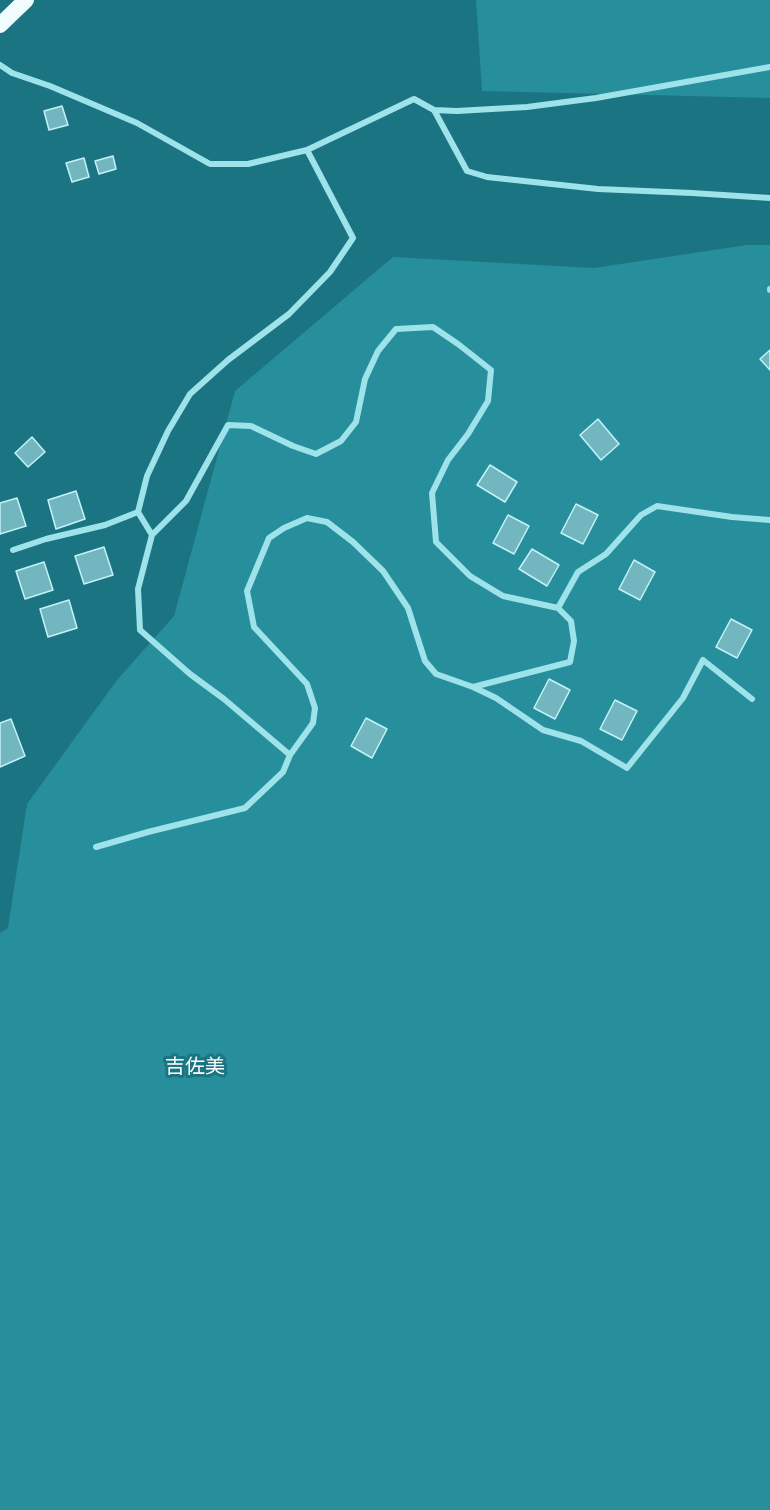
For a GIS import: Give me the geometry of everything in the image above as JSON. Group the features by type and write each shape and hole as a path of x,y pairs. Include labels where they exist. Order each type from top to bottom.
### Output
{"highway":[{"path":"0,25 26,0"}],"street":[{"path":"0,65 12,73 50,86 137,123 210,164 248,164 307,150 414,99 434,110 457,111 538,105 596,98 770,67"},
{"path":"434,110 467,171 487,177 598,189 770,198"},
{"path":"152,535 138,512 147,476 168,431 190,394 228,360 289,314 330,272 353,238 307,150"},
{"path":"291,755 190,674 140,630 138,590 152,535 186,501 228,425 251,426 316,454 341,441 356,422 365,379 378,351 396,329 433,327 459,344 491,370 488,401 468,434 448,460 432,493 436,542 470,576 504,596 558,608 571,621 574,641 570,662 473,687"},
{"path":"558,608 578,572 606,554 641,515 657,506 770,520"},
{"path":"14,550 46,539 105,525 138,512"},
{"path":"96,847 244,808 283,772 291,755 313,723 315,708 307,684 254,627 247,591 269,538 284,528 307,518 327,522 353,542 383,571 408,608 425,661 436,674 496,698 543,730 581,741 627,768 683,698 703,660 752,699"}],"shaded area":[{"path":"476,0 770,0 770,98 482,91"},
{"path":"747,245 770,245 770,1510 0,1510 0,933 8,928 27,804 117,680 174,616 235,391 393,257 594,268"}],"building":[{"path":"62,106 68,125 49,130 44,111"},
{"path":"113,156 116,169 99,174 95,161"},
{"path":"84,158 89,177 72,182 66,163"},
{"path":"770,350 770,370 760,359"},
{"path":"598,419 619,444 601,460 580,435"},
{"path":"32,437 45,452 28,467 15,453"},
{"path":"490,465 517,482 505,502 477,485"},
{"path":"76,491 85,519 56,529 48,500"},
{"path":"17,498 26,526 0,534 0,503"},
{"path":"576,504 598,515 583,544 561,533"},
{"path":"508,515 529,526 514,554 493,543"},
{"path":"104,547 113,575 84,584 75,556"},
{"path":"532,549 559,565 547,586 519,569"},
{"path":"634,560 655,572 640,600 619,589"},
{"path":"44,562 53,590 25,599 16,571"},
{"path":"69,600 77,628 48,637 40,609"},
{"path":"731,619 752,630 737,658 716,647"},
{"path":"549,679 570,690 555,719 534,708"},
{"path":"615,700 637,711 622,740 600,729"},
{"path":"366,718 387,729 372,758 351,746"},
{"path":"11,719 25,756 0,767 0,723"}],"district":[{"name":"吉佐美","path":"195,1067"}]}
